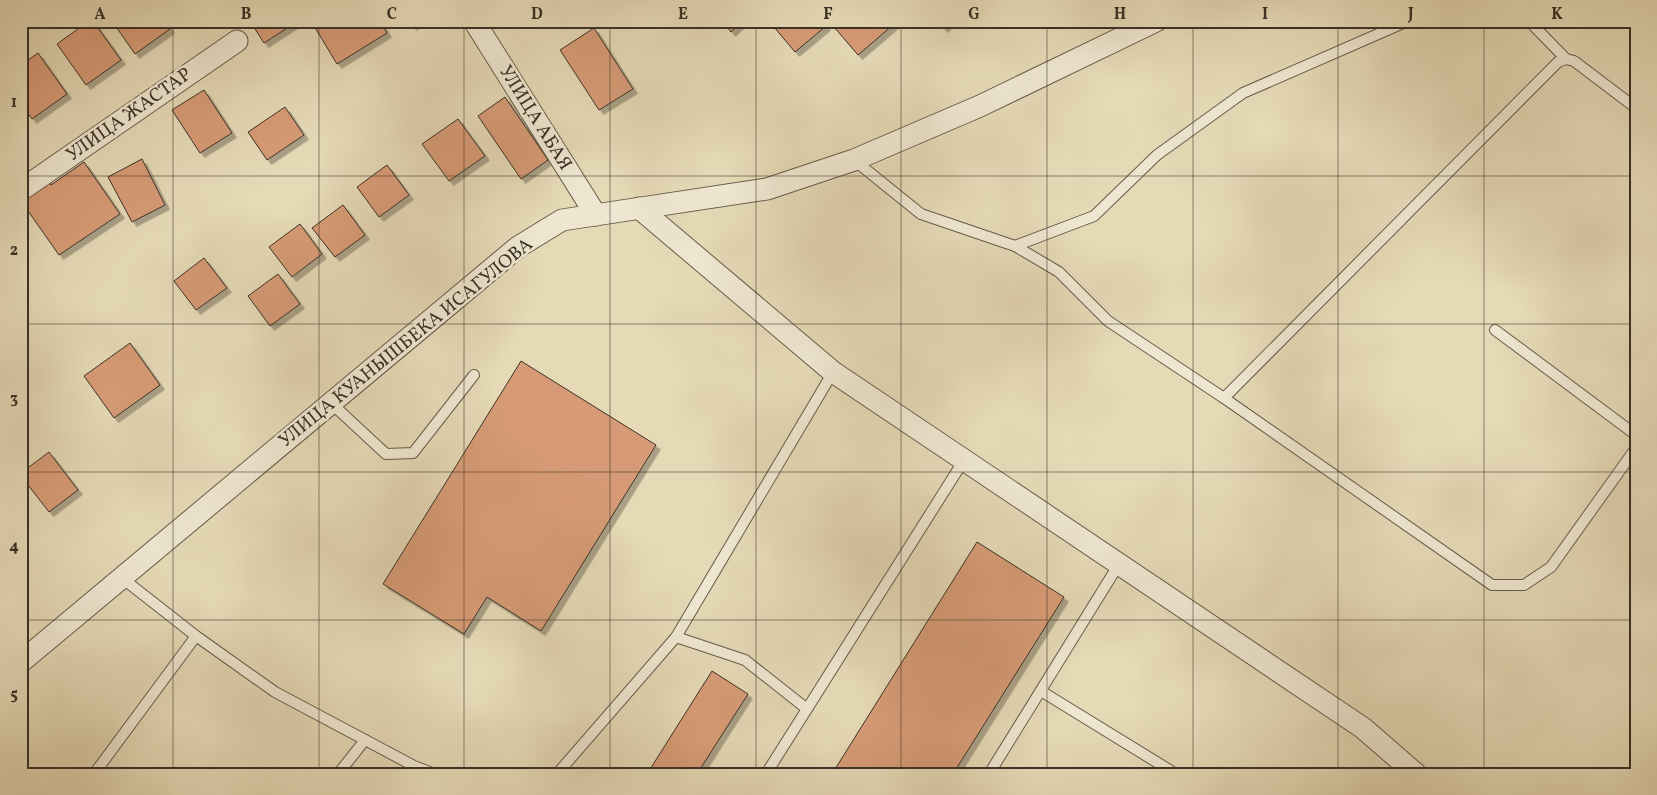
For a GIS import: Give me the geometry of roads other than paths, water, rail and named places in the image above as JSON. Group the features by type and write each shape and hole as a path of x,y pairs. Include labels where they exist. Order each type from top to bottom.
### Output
{"street":[{"name":"УЛИЦА АБАЯ","path":"474,21 596,215"},
{"name":"УЛИЦА КУАНЫШБЕКА ИСАГУЛОВА","path":"21,662 518,247 562,220 767,189 854,160 980,106 1156,21"},
{"name":"УЛИЦА ЖАСТАР","path":"21,190 237,41"},
{"path":"639,208 833,372 1363,728 1416,774"}],"lane":[{"path":"1015,246 1094,216 1157,155 1243,93 1408,21"},
{"path":"1529,21 1566,58 1574,61 1636,108"},
{"path":"1224,398 1558,62 1566,58"},
{"path":"854,160 922,214 1015,246 1059,272 1108,321 1224,398 1492,585 1524,585 1551,567 1636,448"},
{"path":"1495,330 1636,435"},
{"path":"557,774 676,637 833,372"},
{"path":"332,403 386,454 413,453 474,375"},
{"path":"766,774 964,460"},
{"path":"989,774 1119,564"},
{"path":"122,578 196,636 275,692 414,766 435,774"},
{"path":"94,774 196,636"},
{"path":"676,637 745,660 807,709"},
{"path":"1041,691 1176,774"},
{"path":"338,774 364,740"}]}
